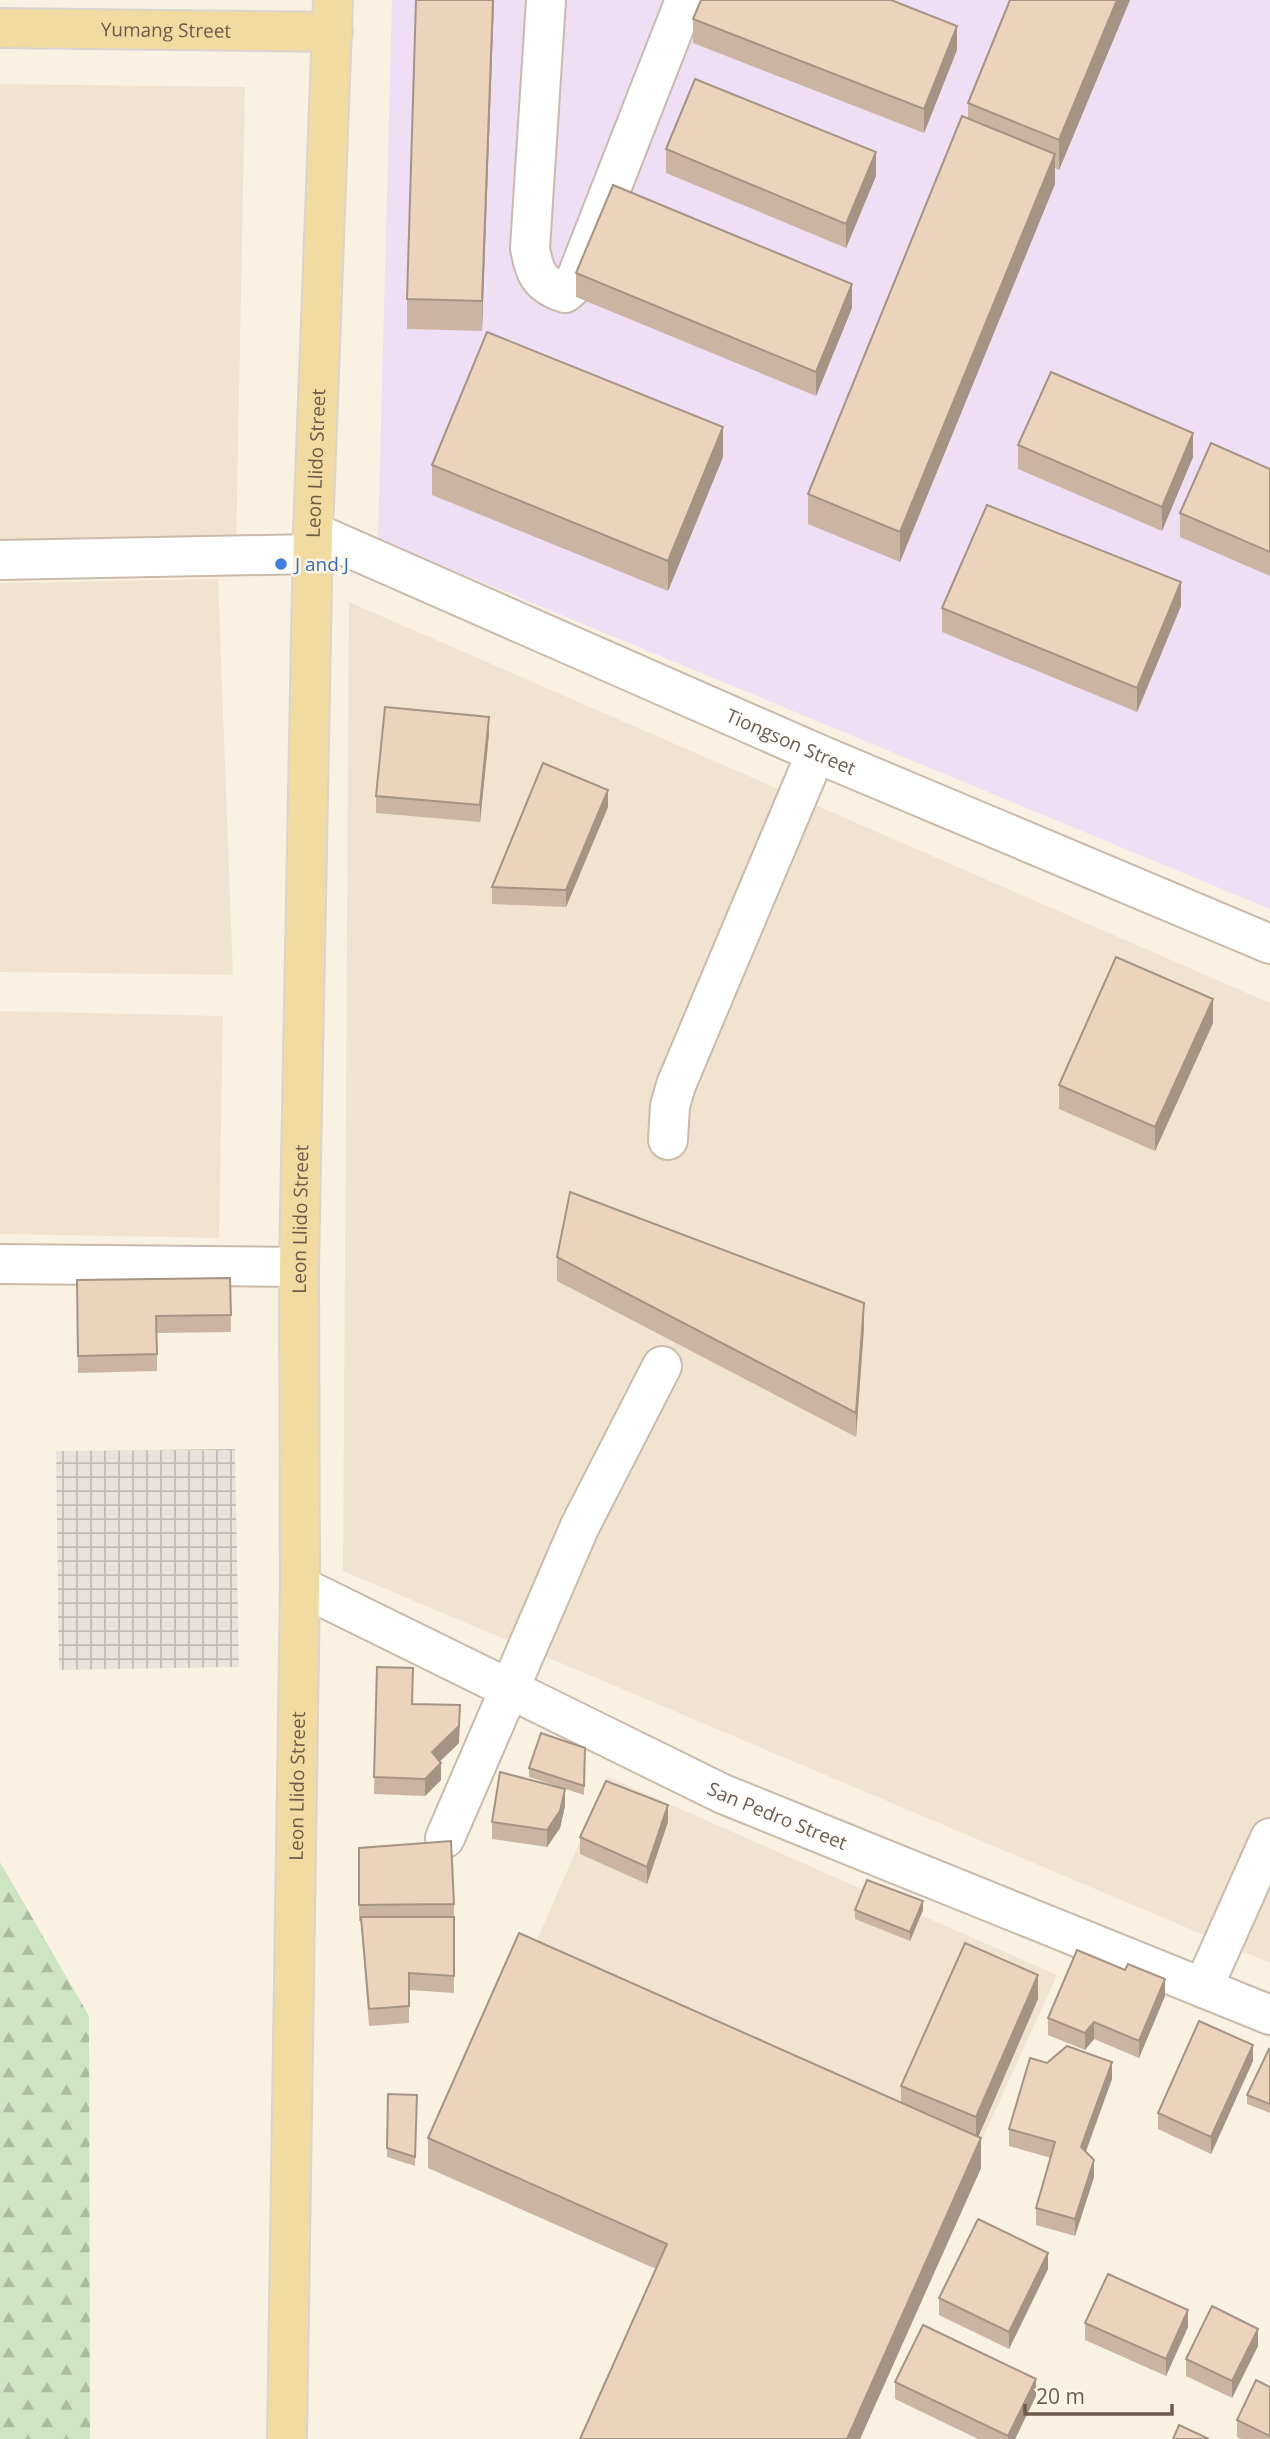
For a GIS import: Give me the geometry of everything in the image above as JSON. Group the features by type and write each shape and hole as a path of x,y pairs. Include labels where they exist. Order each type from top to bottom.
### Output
{"main road":[{"name":"Yumang Street","path":"0,28 333,16"},
{"name":"Leon Llido Street","path":"287,2439 300,1586 299,1267 313,543 333,16"}],"street":[{"path":"546,0 530,248 534,271 554,290 565,293 573,286 685,0"},
{"path":"0,560 313,543"},
{"name":"Tiongson Street","path":"313,543 1270,944"},
{"path":"668,1140 670,1105 676,1085 817,753"},
{"path":"0,1264 299,1267"},
{"path":"446,1838 580,1526 662,1366"},
{"name":"San Pedro Street","path":"300,1586 723,1794 1270,2015"},
{"path":"1203,1988 1270,1838"}],"shaded area":[{"path":"392,0 1270,0 1270,909 378,539"},
{"path":"0,84 245,87 236,551 0,552"},
{"path":"218,579 233,975 0,972 0,583"},
{"path":"349,602 1270,1003 1270,1963 343,1571"},
{"path":"0,1011 223,1016 219,1238 0,1234"},
{"path":"235,1449 239,1667 59,1670 56,1451"},
{"path":"608,1777 1057,1975 975,2155 530,1956"}],"green space":[{"path":"0,1862 89,2016 90,2439 0,2439"}],"building":[{"path":"416,0 493,0 482,301 407,299"},
{"path":"701,0 891,0 957,26 924,109 693,19"},
{"path":"1010,0 1117,0 1059,140 968,103"},
{"path":"695,79 876,152 846,224 666,149"},
{"path":"962,116 1055,154 900,532 808,494"},
{"path":"613,185 852,284 816,372 576,273"},
{"path":"487,332 723,427 668,561 432,465"},
{"path":"1051,372 1193,433 1162,507 1018,445"},
{"path":"1211,443 1270,469 1270,552 1180,513"},
{"path":"987,505 1181,582 1137,688 942,608"},
{"path":"385,707 489,717 480,805 376,796"},
{"path":"543,763 608,790 566,890 492,887"},
{"path":"1116,957 1213,999 1155,1127 1059,1085"},
{"path":"570,1192 864,1303 856,1413 557,1257"},
{"path":"230,1278 231,1315 156,1316 157,1354 78,1356 77,1280"},
{"path":"377,1667 413,1668 412,1704 460,1705 459,1726 432,1752 441,1763 425,1779 374,1777"},
{"path":"541,1733 585,1748 584,1786 529,1768"},
{"path":"500,1772 565,1789 560,1811 547,1830 492,1822"},
{"path":"606,1781 668,1805 647,1867 580,1837"},
{"path":"451,1841 454,1904 359,1905 359,1848"},
{"path":"867,1880 923,1901 910,1932 855,1910"},
{"path":"361,1917 454,1917 454,1976 409,1973 409,2006 369,2009"},
{"path":"519,1933 981,2138 847,2439 580,2439 667,2244 428,2138"},
{"path":"965,1943 1038,1975 976,2117 901,2086"},
{"path":"1077,1950 1125,1970 1128,1964 1165,1979 1139,2041 1094,2022 1085,2033 1048,2018"},
{"path":"1199,2021 1253,2045 1211,2137 1158,2113"},
{"path":"1067,2046 1112,2062 1081,2147 1094,2160 1075,2219 1036,2208 1055,2142 1009,2129 1030,2058 1047,2063"},
{"path":"1270,2050 1270,2104 1247,2095"},
{"path":"388,2094 417,2095 415,2157 387,2148"},
{"path":"978,2219 1048,2253 1009,2332 939,2298"},
{"path":"1108,2274 1188,2310 1166,2359 1085,2323"},
{"path":"1212,2306 1258,2329 1232,2381 1186,2359"},
{"path":"923,2325 1036,2379 1008,2436 895,2382"},
{"path":"1256,2380 1270,2387 1270,2436 1237,2420"},
{"path":"1179,2425 1209,2439 1173,2439"}],"place":[{"name":"J and J","path":"281,564"}]}
